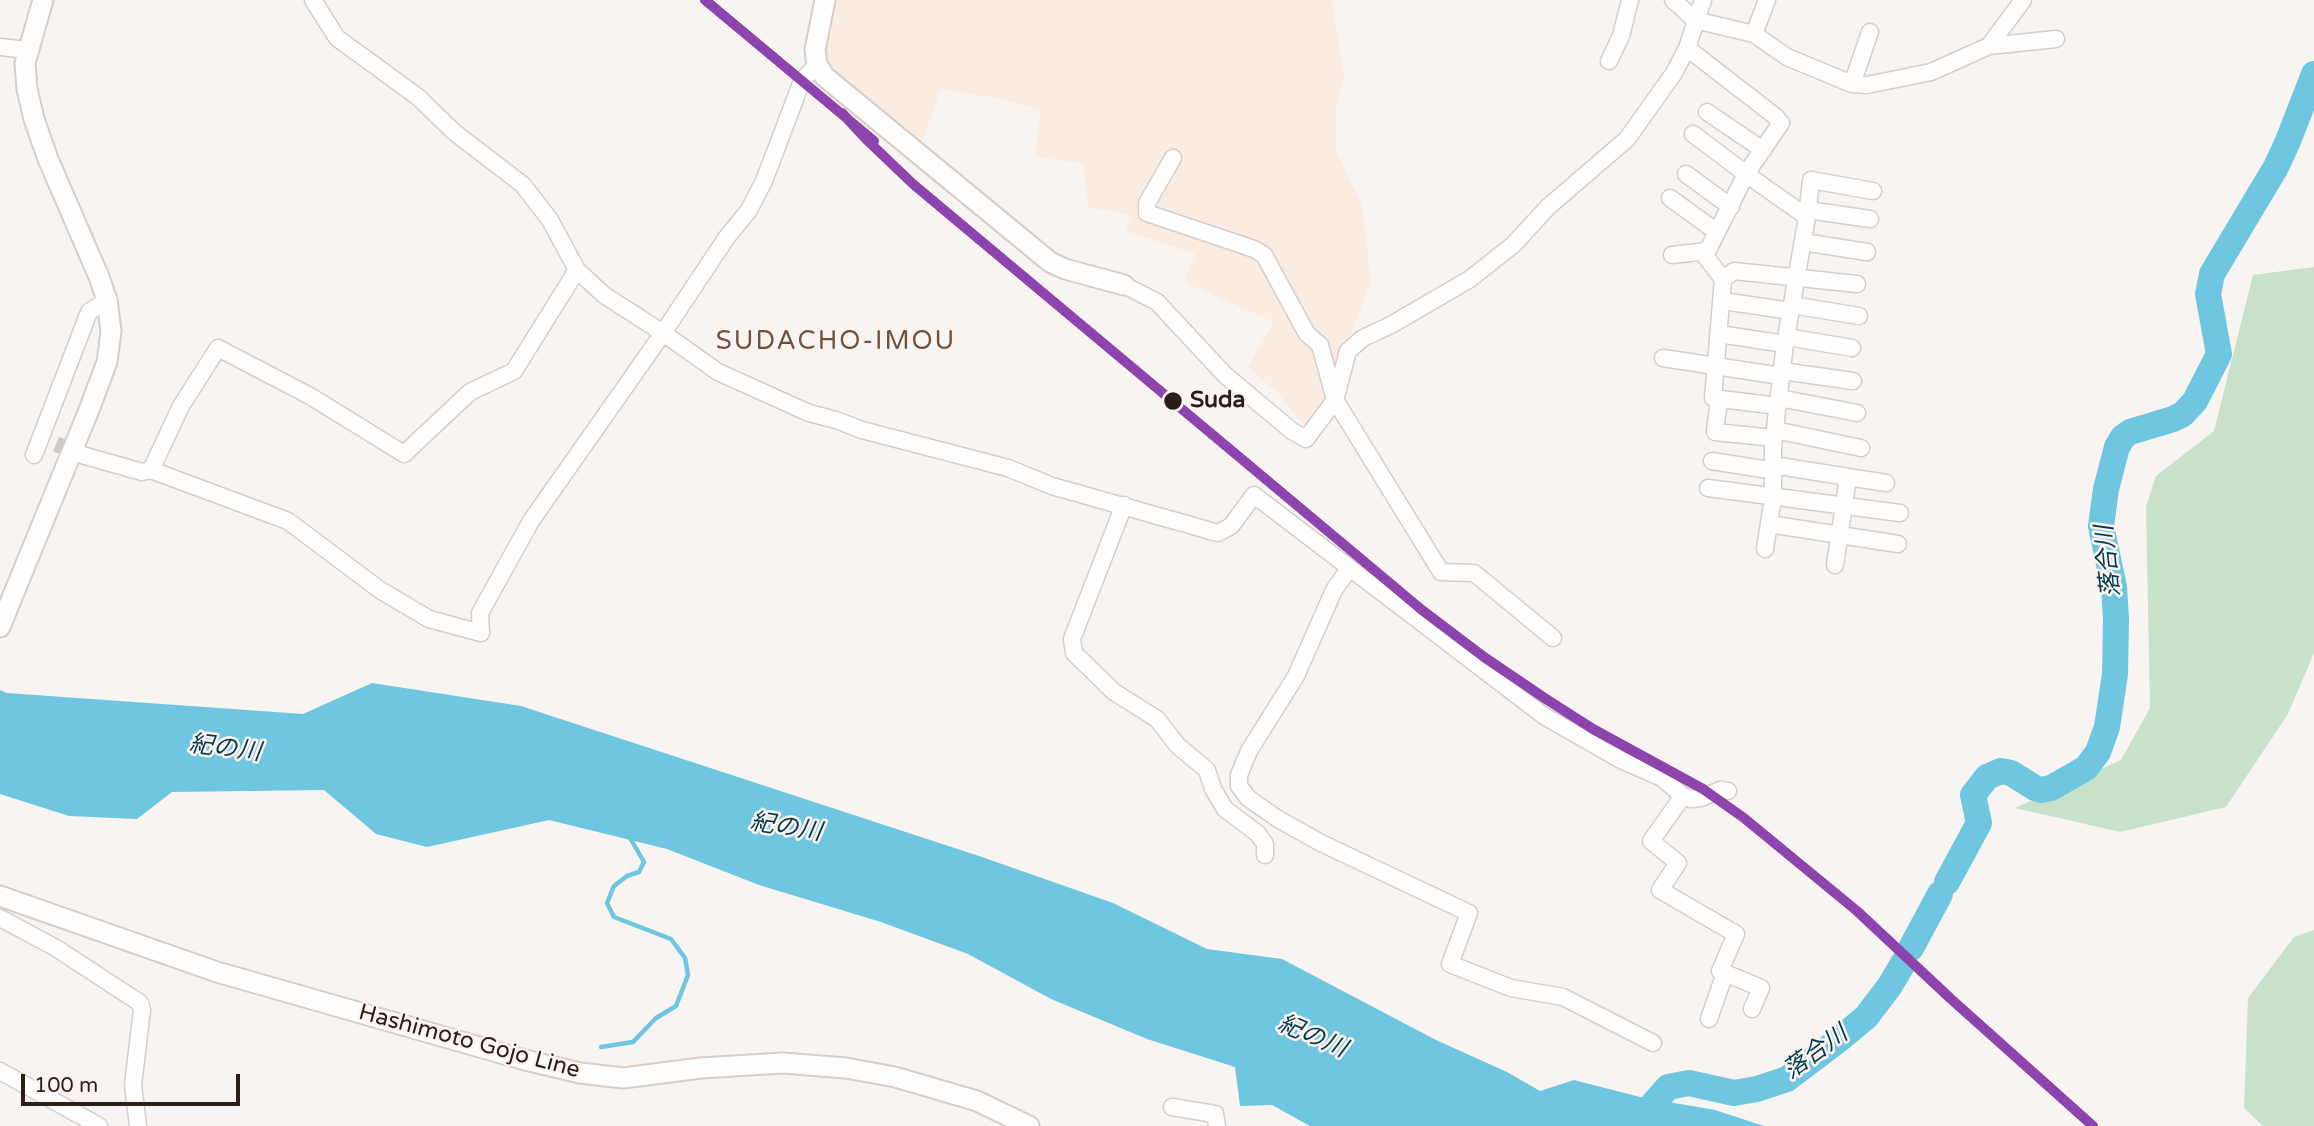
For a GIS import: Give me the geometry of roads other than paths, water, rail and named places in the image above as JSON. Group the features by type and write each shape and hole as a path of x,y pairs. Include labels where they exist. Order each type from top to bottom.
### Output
{"main road":[{"path":"0,627 107,362 111,331 107,300 91,256 48,159 34,120 27,89 27,50 43,0"},
{"path":"825,0 816,50 817,64 824,76 1050,262 1065,269 1124,285"},
{"name":"Hashimoto Gojo Line","path":"0,896 217,972 525,1060 580,1073 623,1078 701,1068 783,1063 846,1068 895,1077 976,1101 1026,1125"}],"street":[{"path":"313,0 337,38 418,97 454,132 523,185 550,220 577,270 604,295 718,372 809,413 874,434 1008,468 1052,486 1218,533 1231,526 1254,495 1544,716 1621,760 1662,778 1683,796 1691,799 1715,793"},
{"path":"1609,61 1621,36 1630,0"},
{"path":"1673,0 1695,20 1754,34 1787,57 1852,84 1867,85 1931,72 1989,46 2056,39"},
{"path":"1124,285 1157,302 1225,375 1292,431 1306,439 1335,400 1348,351 1363,338 1391,325 1470,279 1513,245 1548,207 1627,138 1674,73 1687,48 1703,0"},
{"path":"1754,34 1767,0"},
{"path":"1989,46 2023,0"},
{"path":"1852,84 1870,32"},
{"path":"0,47 27,50"},
{"path":"1687,48 1781,123 1746,174 1705,256 1723,279 1713,398 1778,402 1857,413"},
{"path":"82,455 142,472 151,470 288,521 380,590 429,619 481,634 480,613 531,521 727,237 749,210 764,181 802,81 817,64"},
{"path":"1707,112 1763,150"},
{"path":"1693,134 1746,174 1808,213 1870,219"},
{"path":"1173,158 1147,203 1147,213 1254,249 1264,255 1307,334 1320,345 1335,400 1441,572 1474,573 1553,638"},
{"path":"1686,174 1731,207"},
{"path":"1765,550 1773,498 1774,434 1811,180 1873,191"},
{"path":"1670,198 1717,232"},
{"path":"1803,242 1867,252"},
{"path":"1672,255 1707,251"},
{"path":"151,470 181,406 218,348 310,396 404,454 470,392 513,371 577,270"},
{"path":"1723,279 1734,271 1857,284"},
{"path":"34,456 49,441 89,312 107,300"},
{"path":"1723,301 1858,316"},
{"path":"1719,334 1852,348"},
{"path":"1663,358 1716,367 1853,382"},
{"path":"1719,399 1715,432 1774,434 1861,449"},
{"path":"1712,461 1886,483"},
{"path":"1835,565 1848,478"},
{"path":"1708,488 1900,513"},
{"path":"1125,505 1072,639 1074,653 1114,692 1157,719 1178,746 1207,770 1213,789 1225,809 1258,834 1265,844 1265,855"},
{"path":"1769,524 1898,544"},
{"path":"1349,569 1334,590 1296,676 1249,751 1239,775 1239,786 1248,798 1278,820 1469,913 1450,964 1511,988 1563,997 1653,1043"},
{"path":"1683,796 1651,841 1678,863 1660,890 1736,934 1720,971 1761,988 1752,1009"},
{"path":"0,918 56,948 140,1003 142,1010 133,1085 138,1126"},
{"path":"1709,1019 1725,974"},
{"path":"0,1071 99,1126"},
{"path":"1172,1107 1215,1114 1217,1126"}],"water":[{"name":"紀の川","path":"372,683 521,706 982,857 1113,903 1207,949 1282,959 1540,1091 1574,1080 1640,1097 1715,1110 1764,1126 1310,1126 1272,1105 1240,1106 1235,1067 1147,1039 1051,999 968,954 881,922 759,885 667,849 549,820 427,847 376,834 324,790 172,792 137,819 69,816 0,794 0,690 7,693 303,714"}],"waterway":[{"name":"落合川","path":"1947,882 1979,823 1973,795 1987,777 2001,771 2011,773 2035,788 2051,788 2086,768 2098,752 2107,727 2115,674 2114,587 2101,526 2106,489 2117,447 2130,432 2173,419 2183,414 2195,401 2219,354 2208,294 2212,274 2276,167 2314,74"},
{"path":"601,1047 633,1042 656,1018 676,1006 688,975 685,958 671,939 614,917 607,903 614,886 627,876 639,872 644,862 629,836"},
{"name":"落合川","path":"1911,948 1940,894"},
{"name":"落合川","path":"1634,1126 1668,1087 1689,1083 1734,1093 1787,1079 1866,1017 1904,962"}],"tunnel":[{"path":"56,444 82,455"}],"place":[{"name":"Suda","path":"1173,401"}],"district":[{"name":"SUDACHO-IMOU","path":"836,342"}]}
